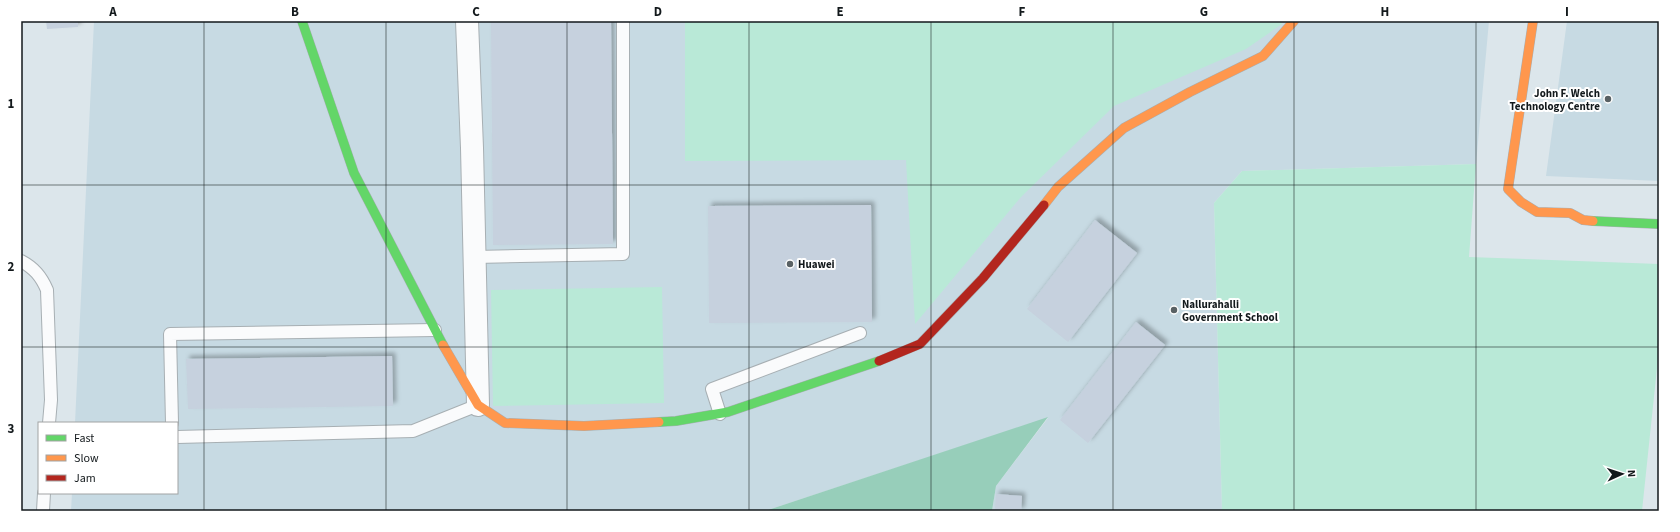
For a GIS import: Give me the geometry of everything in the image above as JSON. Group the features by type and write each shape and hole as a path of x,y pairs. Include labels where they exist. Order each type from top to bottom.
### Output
{"street":[{"path":"302,21 354,173 435,330 478,405 505,423 584,426 676,421 720,414 886,359 920,344 983,278 1058,187 1124,128 1190,92 1263,56 1294,21"},
{"path":"467,21 475,257 478,405"},
{"path":"1533,21 1508,189 1520,202 1537,212 1570,213 1582,208"},
{"path":"1570,213 1583,220 1659,224"}],"lane":[{"path":"475,257 623,254 623,21"},
{"path":"21,261 30,266 39,274 47,290 51,400 49,422"},
{"path":"172,422 170,334 435,330"},
{"path":"720,414 712,389 860,333"},
{"path":"178,437 413,431 478,405"},
{"path":"43,511 44,494"}],"shaded area":[{"path":"94,21 1489,21 1476,164 1242,171 1214,203 1222,511 992,511 996,486 1048,418 765,511 71,511 72,494 178,494 178,422 75,422"},
{"name":"John F. Welch Technology Centre","path":"1567,21 1659,21 1659,181 1546,176"}],"green space":[{"path":"685,21 1282,21 1282,24 1246,49 1114,106 1021,197 915,324 906,160 685,161"},
{"path":"1476,164 1469,257 1659,264 1659,349 1642,511 1222,511 1214,203 1242,171"},
{"path":"662,287 664,403 493,406 491,290"},
{"path":"1048,417 996,486 992,511 765,511"}],"building":[{"path":"46,21 78,21 78,27 47,29"},
{"path":"491,21 611,21 613,244 493,245"},
{"name":"Huawei","path":"871,205 872,322 709,323 708,206"},
{"path":"1095,220 1137,253 1068,342 1027,309"},
{"path":"1136,322 1165,345 1088,443 1060,420"},
{"path":"392,356 393,406 188,409 186,359"},
{"path":"996,494 1022,496 1021,511 995,511"}],"traffic: fast":[{"path":"302,21 354,173 443,345"},
{"path":"1593,221 1659,224"},
{"path":"659,422 676,421 728,412 879,361"}],"traffic: slow":[{"path":"1044,205 1058,187 1124,128 1190,92 1263,56 1294,21"},
{"path":"1533,21 1508,189 1521,202 1537,212 1570,213 1583,220 1593,221"},
{"path":"443,345 478,405 505,423 584,426 659,422"}],"traffic: jam":[{"path":"879,361 920,344 983,278 1044,205"}],"place":[{"name":"John F. Welch Technology Centre","path":"1608,99"},
{"name":"Huawei","path":"790,264"},
{"name":"Nallurahalli Government School","path":"1174,310"}]}
